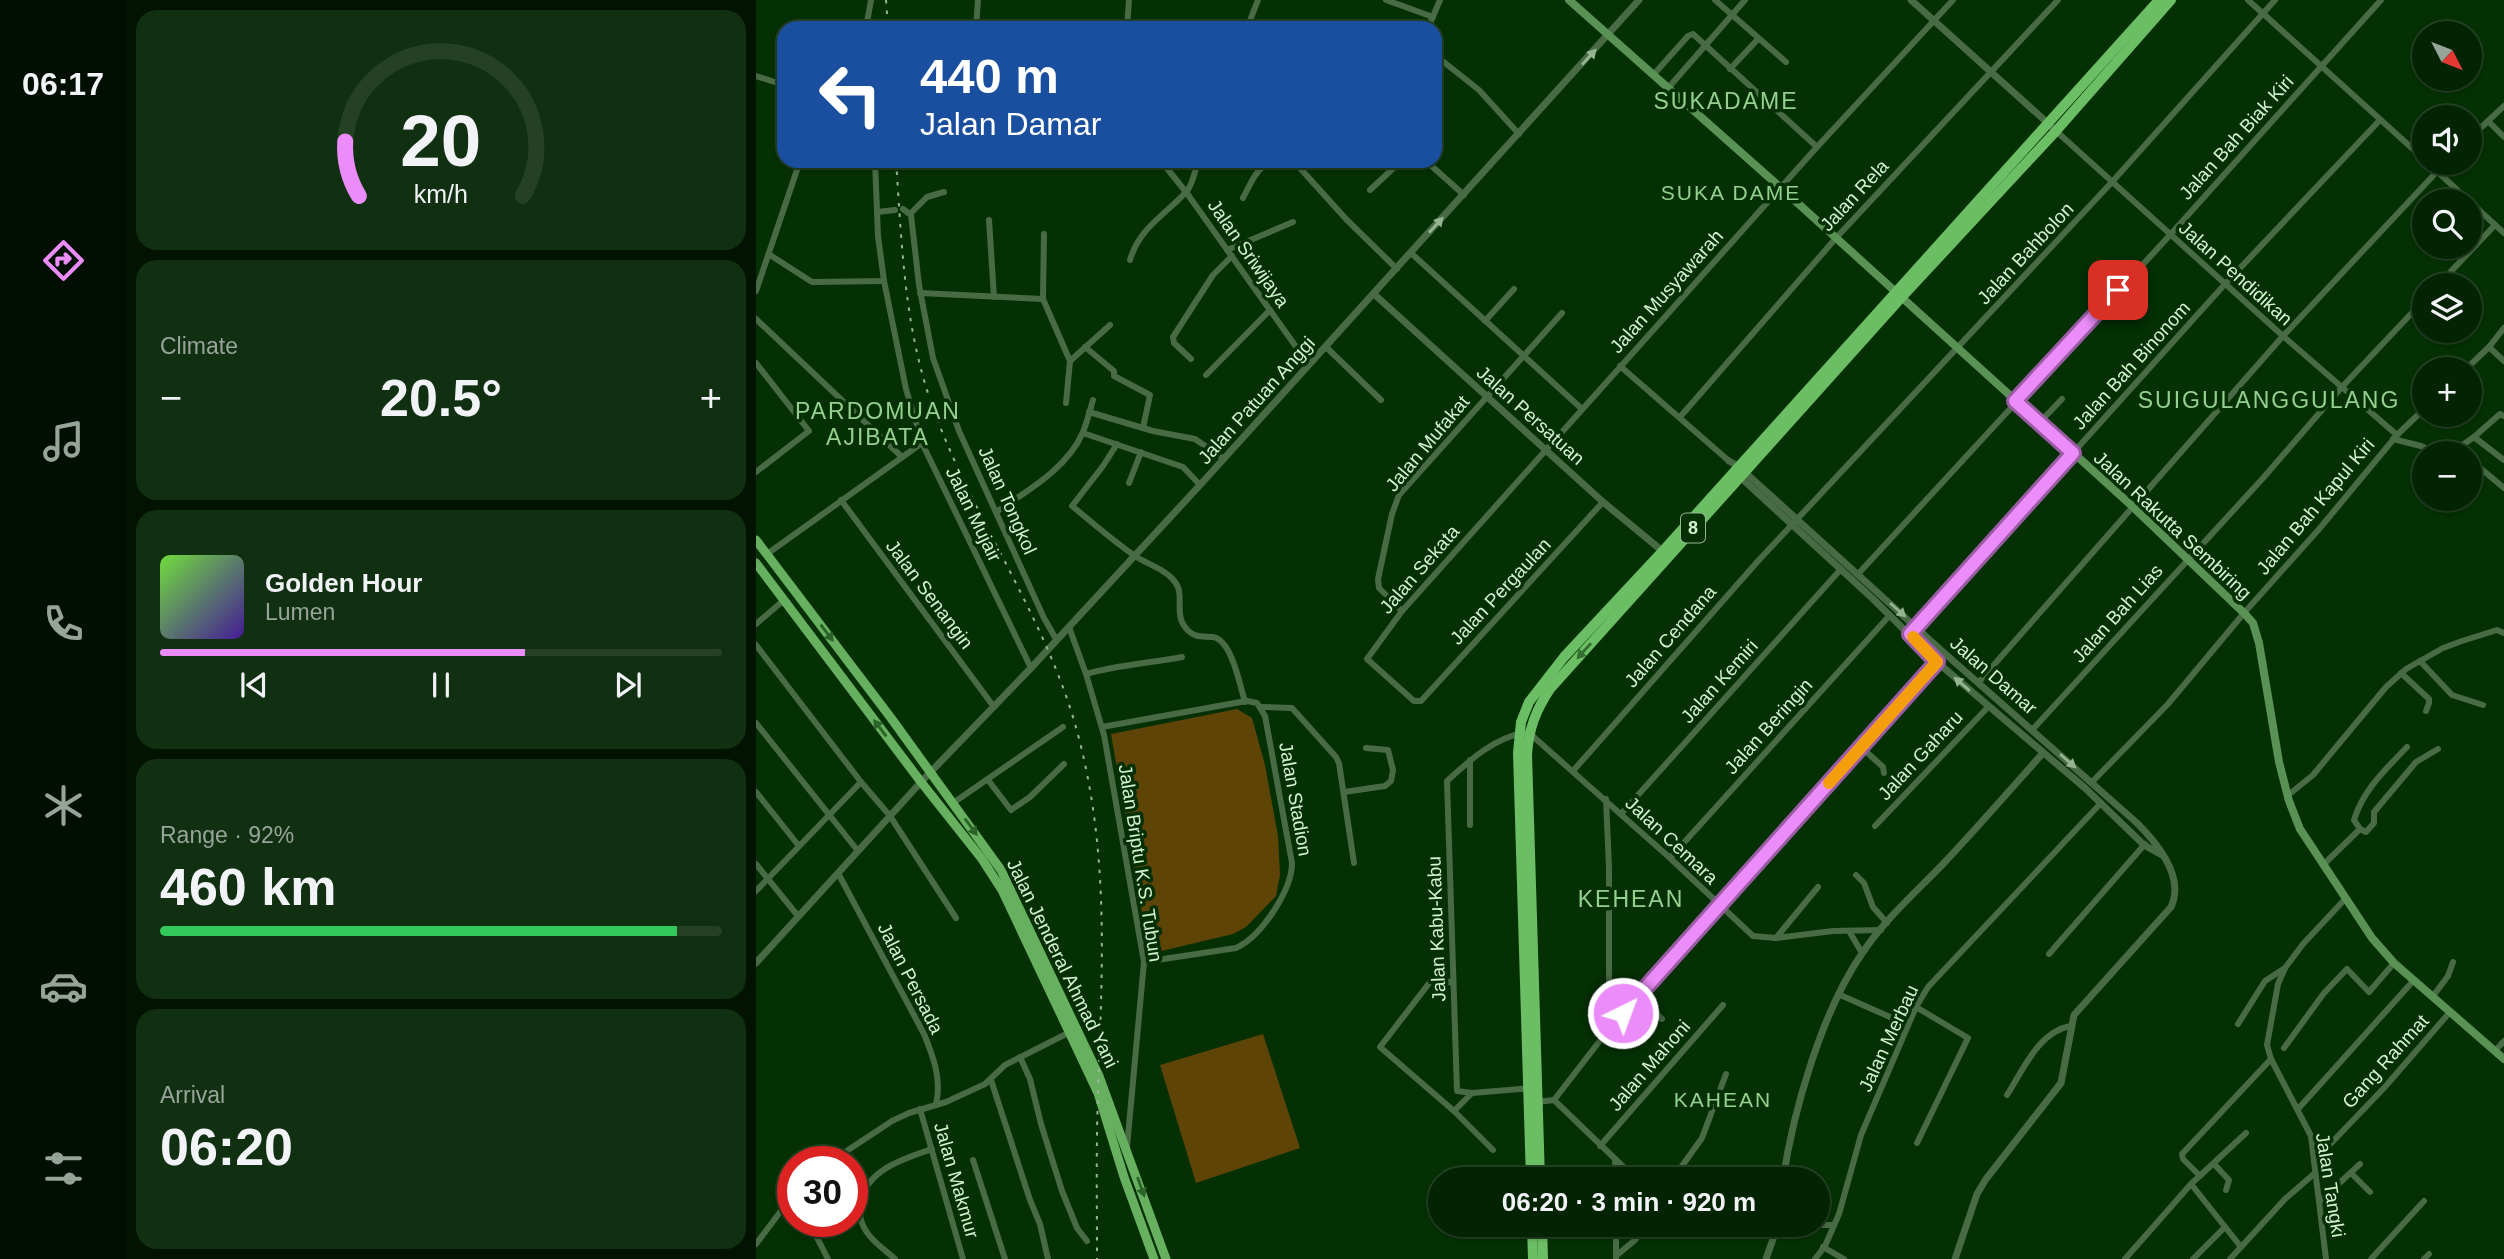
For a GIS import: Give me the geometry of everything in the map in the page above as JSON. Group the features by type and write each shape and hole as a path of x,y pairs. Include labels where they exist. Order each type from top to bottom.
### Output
{"highway":[{"name":"8","path":"2052,128 2159,0"},
{"name":"8","path":"1531,1167 1533,1088 1527,754 1523,732 1550,688 1737,469 2171,0"},
{"name":"8","path":"1533,1088 1538,1102 1540,1167"},
{"path":"1532,1237 1533,1259"},
{"path":"1542,1237 1543,1259"}],"main road":[{"name":"Jalan Rakutta Sembiring","path":"1569,0 1781,187 2132,506 2244,612 2253,623 2259,643 2287,796 2300,829 2372,938 2394,963 2504,1059"},
{"name":"Jalan Jenderal Ahmad Yani","path":"756,540 931,772 1006,888 1095,1065 1166,1259"},
{"name":"Jalan Jenderal Ahmad Yani","path":"756,563 921,782 1006,888"},
{"path":"792,611 804,601"},
{"path":"852,691 864,683"},
{"name":"Jalan Jenderal Ahmad Yani","path":"1026,929 1100,1099 1124,1177 1154,1259"}],"street":[{"path":"867,21 871,0"},
{"path":"976,21 978,0"},
{"path":"1127,21 1129,0"},
{"path":"1250,21 1258,0"},
{"path":"1386,0 1433,17"},
{"path":"1431,21 1440,0"},
{"name":"Jalan Patuan Anggi","path":"756,963 921,782 1031,668 1224,459 1639,0"},
{"path":"1715,0 1786,62"},
{"path":"1669,87 1745,0"},
{"name":"Jalan Pendidikan","path":"1911,0 2395,437"},
{"name":"Jalan Musyawarah","path":"1546,450 1817,147 1953,0"},
{"name":"Jalan Rela","path":"1680,417 1836,238 2058,0"},
{"path":"2248,0 2412,149"},
{"name":"Jalan Bahbolon","path":"1796,522 2112,182 2275,0"},
{"name":"Jalan Bah Biak Kiri","path":"1859,573 2170,235 2381,0"},
{"path":"1654,74 1690,35 1697,36 1817,147"},
{"path":"1730,69 1758,39"},
{"path":"1442,61 1479,90 1519,134"},
{"path":"756,76 777,82"},
{"path":"2482,127 2504,106"},
{"name":"Jalan Bah Binonom","path":"1910,634 2225,284 2379,120"},
{"path":"2488,121 2504,136"},
{"path":"756,291 798,168"},
{"name":"Jalan Mujair","path":"876,168 877,212 884,281 906,389 922,443 1031,668"},
{"name":"Jalan Sriwijaya","path":"1167,168 1309,365"},
{"path":"1130,260 1146,229 1186,192 1195,168"},
{"path":"1243,198 1261,168"},
{"path":"1300,168 1346,219 1397,269"},
{"path":"1370,190 1394,168"},
{"path":"1434,168 1464,195"},
{"path":"1978,683 2283,336 2432,175"},
{"path":"2442,175 2504,233"},
{"path":"877,212 899,209 910,214 916,205 927,197 944,192"},
{"name":"Jalan Tongkol","path":"910,214 920,293 933,358 959,431 1056,639"},
{"path":"989,219 994,297"},
{"path":"1227,250 1293,222"},
{"path":"2449,273 2495,225"},
{"path":"1044,234 1043,299 1070,361 1066,403"},
{"path":"1411,253 1582,410"},
{"path":"769,255 812,282 884,281"},
{"path":"1191,359 1173,338 1213,275 1231,256"},
{"path":"1485,321 1514,289"},
{"path":"920,293 1043,299"},
{"name":"Jalan Persatuan","path":"1374,294 1603,502 1665,554"},
{"path":"1206,375 1270,310"},
{"name":"Jalan Mufakat","path":"1402,611 1379,588 1378,579 1392,514 1399,495 1562,313"},
{"name":"Jalan Bah Lias","path":"2033,729 2264,477 2341,387 2412,313"},
{"path":"756,319 902,457"},
{"path":"1070,361 1110,325"},
{"path":"2479,357 2504,328"},
{"path":"1085,347 1113,370 1114,376 1151,396 1143,428"},
{"path":"1326,347 1381,400"},
{"path":"2489,347 2504,361"},
{"path":"756,363 809,431 756,472"},
{"path":"1620,366 1737,469"},
{"path":"2040,422 2062,399"},
{"path":"996,512 1042,480 1067,456 1083,433 1093,400"},
{"path":"1089,412 1198,440 1224,459"},
{"path":"2469,441 2500,414 2504,416"},
{"name":"Jalan Bah Kapul Kiri","path":"2092,782 2168,704 2244,612 2412,421"},
{"path":"1083,433 1183,467 1200,485"},
{"path":"2395,437 2412,443"},
{"path":"2474,438 2504,460"},
{"path":"767,554 922,443"},
{"path":"1117,444 1072,506 1135,556 1174,580 1180,590 1180,619 1186,630 1200,638 1213,637 1222,641 1236,667 1245,702"},
{"name":"Jalan Sekata","path":"1421,701 1414,701 1367,659 1402,611 1546,450"},
{"path":"1129,483 1141,452"},
{"name":"Jalan Damar","path":"1737,469 1859,573 1890,615 1937,662 2101,803 2144,845 2162,856"},
{"path":"2482,470 2504,488"},
{"name":"Jalan Senangin","path":"841,500 994,706"},
{"name":"Jalan Pergaulan","path":"1421,701 1603,502"},
{"name":"Jalan Damar","path":"1796,522 1841,569 1916,626 2151,837 2174,875 2177,895 2171,907 2074,1015 2061,1083 1986,1179 1977,1194 1955,1259"},
{"name":"Jalan Cendana","path":"1573,771 1758,561 1796,522"},
{"name":"Jalan Kemiri","path":"1621,814 1841,569"},
{"path":"756,624 784,600"},
{"name":"Jalan Beringin","path":"1670,858 1890,615"},
{"name":"Jalan Briptu K.S. Tubun","path":"1069,627 1102,727 1144,962 1127,1151"},
{"path":"2287,796 2313,775 2386,687 2401,673 2462,640 2497,630 2504,633"},
{"path":"756,645 890,816 956,918"},
{"path":"1086,674 1112,666 1129,667 1182,657"},
{"path":"2420,661 2452,695 2483,705"},
{"path":"1538,1102 1554,1100 1609,1029 1937,662"},
{"path":"2401,673 2430,701 2426,710"},
{"path":"1102,727 1245,702 1257,703 1261,707 1287,707 1296,711 1339,763 1354,863"},
{"name":"Jalan Gaharu","path":"1875,826 1989,706"},
{"name":"Jalan Stadion","path":"1144,962 1243,945 1254,936 1285,892 1292,872 1292,863 1265,716 1261,707"},
{"path":"756,723 858,851"},
{"path":"953,803 1063,727"},
{"name":"Jalan Cemara","path":"1523,732 1606,799 1753,936 1762,938"},
{"name":"Jalan Kabu-Kabu","path":"1472,1093 1457,1091 1447,780 1477,753 1523,732"},
{"path":"1861,747 1883,767 1884,773"},
{"path":"2407,747 2376,779 2361,800 2354,821 2360,829 2366,832 2374,822 2374,811 2416,762 2438,749"},
{"path":"1344,792 1385,786 1391,781 1392,769 1388,750 1366,748"},
{"path":"1785,1167 1810,1070 1829,1012 1862,953 2043,753"},
{"path":"1470,760 1470,825"},
{"path":"988,780 1011,810 1030,797 1064,764"},
{"path":"756,891 861,782"},
{"path":"756,792 799,846"},
{"path":"1606,799 1609,867 1609,1029"},
{"name":"Jalan Merbau","path":"1815,1259 1834,1225 1861,1135 1916,1007 1928,987 2101,803"},
{"path":"2323,865 2360,829"},
{"path":"2049,954 2151,837"},
{"path":"756,864 799,916"},
{"name":"Jalan Persada","path":"838,873 924,1034 933,1056 939,1087 936,1104"},
{"path":"1856,875 1864,883 1873,907 1887,923"},
{"path":"1776,938 1818,887"},
{"name":"Jalan Tangki","path":"2326,1259 2311,1136 2271,1059 2267,1045 2278,984 2285,968 2303,944 2346,898"},
{"path":"1762,947 1762,938 1833,931 1881,930"},
{"path":"1849,931 1862,953"},
{"path":"2433,996 2448,976 2453,962"},
{"path":"2284,1048 2324,993 2347,969 2369,992 2394,963"},
{"path":"2238,1024 2265,981 2285,968"},
{"path":"1453,983 1438,979 1430,982 1380,1047 1454,1111 1493,1150"},
{"path":"2298,1109 2414,980"},
{"path":"1838,995 1908,1025"},
{"path":"1638,997 1662,1019"},
{"name":"Jalan Mahoni","path":"1600,1146 1723,1005"},
{"path":"1916,1007 1968,1038 1917,1143"},
{"name":"Gang Rahmat","path":"2314,1161 2384,1088 2450,1012"},
{"path":"2007,1095 2040,1044 2055,1030 2071,1026"},
{"path":"853,1146 878,1129 920,1109 946,1102 991,1080 999,1070 1020,1057 1070,1032"},
{"path":"2495,1051 2504,1041"},
{"path":"1020,1057 1030,1079 1062,1191 1077,1228 1087,1241"},
{"path":"2200,1176 2183,1159 2182,1154 2271,1059"},
{"path":"1681,1167 1702,1138 1726,1074"},
{"path":"991,1080 1040,1224 1048,1259"},
{"path":"1454,1111 1472,1093 1533,1088"},
{"path":"1554,1100 1622,1167"},
{"name":"Jalan Makmur","path":"920,1109 963,1259"},
{"path":"2125,1259 2192,1184 2246,1133"},
{"path":"895,1259 873,1241 861,1223 859,1213 862,1196 877,1174 909,1157 932,1149"},
{"path":"973,1160 1006,1259"},
{"path":"1615,1161 1615,1167"},
{"path":"2214,1164 2229,1180 2226,1190"},
{"path":"2320,1201 2360,1164"},
{"path":"2230,1259 2284,1199 2315,1172"},
{"path":"2351,1173 2370,1192"},
{"path":"2192,1184 2241,1247"},
{"path":"2371,1259 2424,1201"},
{"path":"756,1244 777,1216"},
{"path":"2193,1259 2225,1227"},
{"path":"817,1237 828,1259"},
{"path":"1616,1237 1616,1257"},
{"path":"1616,1257 1637,1237"},
{"path":"1766,1259 1774,1237"},
{"path":"1823,1247 1844,1259"}],"shaded area":[{"path":"1237,709 1252,718 1265,765 1278,836 1280,875 1276,896 1246,927 1233,934 1149,954 1111,734"},
{"path":"1263,1034 1300,1148 1196,1183 1160,1065"}],"railway":[{"path":"886,0 888,21"},
{"path":"897,168 906,286 923,378 949,449 1028,608 1064,689 1088,776 1099,867 1102,956 1097,1259"}],"slow traffic":[{"path":"1829,783 1937,662 1913,637"}],"district":[{"name":"SUKADAME","path":"1726,101"},
{"name":"SUKA DAME","path":"1731,193"},
{"name":"SUIGULANGGULANG","path":"2269,400"},
{"name":"PARDOMUAN AJIBATA","path":"878,424"},
{"name":"KEHEAN","path":"1631,899"},
{"name":"KAHEAN","path":"1723,1100"}],"route":[{"path":"1623,1013 1937,662 1910,634 2073,453 2015,401 2118,290"}]}
